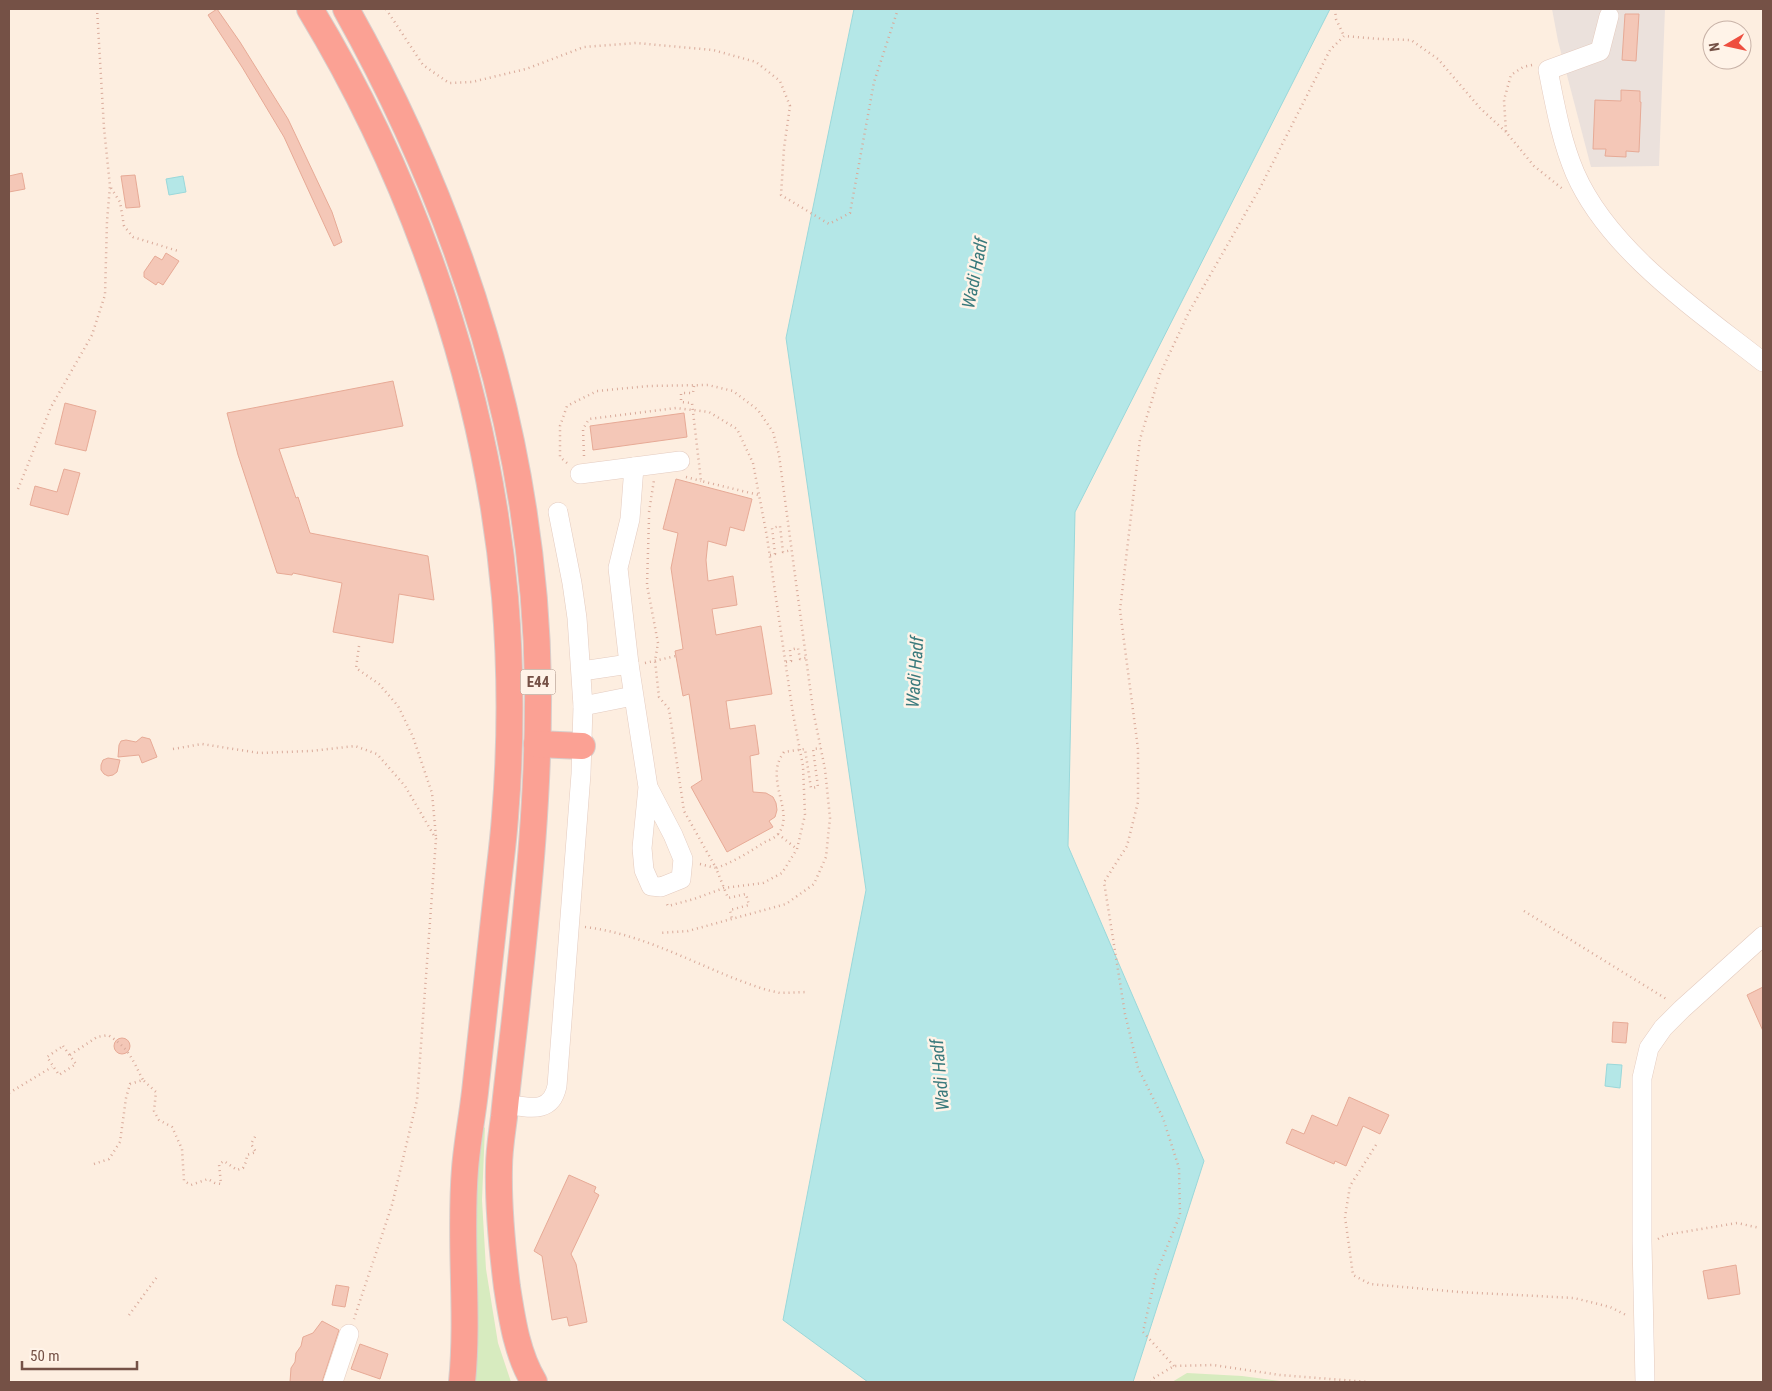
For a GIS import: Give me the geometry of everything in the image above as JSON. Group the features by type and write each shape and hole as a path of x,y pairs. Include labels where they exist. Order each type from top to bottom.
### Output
{"highway":[{"name":"E44","path":"310,9 334,50 388,158 430,258 477,422 491,496 505,594 509,651 510,720 505,817 465,1168 462,1248 464,1341 462,1382"},
{"name":"E44","path":"346,9 414,142 457,248 491,352 506,417 527,541 536,650 537,744 533,824 499,1164 500,1236 512,1315 520,1348 534,1382"},
{"path":"537,744 582,746"},
{"path":"474,1100 505,1104"}],"street":[{"path":"1609,16 1600,51 1548,70 1560,129 1576,173 1601,218 1658,280 1763,362"},
{"path":"580,474 680,461"},
{"path":"634,467 630,518 618,568 624,621 642,663 645,696 638,719"},
{"path":"505,1104 540,1107 549,1103 555,1096 582,746 583,706 582,671 572,583 558,512"},
{"path":"582,671 642,663"},
{"path":"642,663 634,696 648,787 642,848 644,870 651,886 661,887 680,879 683,859 648,787"},
{"path":"583,706 634,696"},
{"path":"1645,1382 1642,1242 1642,1078 1649,1048 1682,1008 1763,936"},
{"path":"333,1382 349,1334"}],"path":[{"path":"18,489 51,407 92,335 105,295 110,186 104,128 97,9"},
{"path":"386,9 423,65 449,83 472,82 526,69 584,46 636,43 713,50 756,62 780,81 790,106 784,148 781,195 829,224 850,213 874,82 898,9"},
{"path":"1335,9 1336,19 1344,36"},
{"path":"1174,1366 1143,1332 1156,1274 1180,1216 1179,1168 1162,1118 1138,1068 1125,1014 1104,882 1128,846 1138,802 1138,749 1120,610 1140,439 1160,374 1189,312 1260,188 1330,50 1344,36 1411,40 1438,59 1480,108 1506,132 1534,166 1571,195"},
{"path":"1506,132 1504,100 1511,75 1523,67 1537,64 1548,70"},
{"path":"110,186 120,202 124,226 133,237 178,251"},
{"path":"659,933 688,931 786,904 814,884 826,857 830,818 825,769 813,710 779,455 773,432 758,410 733,391 708,386 648,386 597,390 567,406 560,426 560,457 580,474 584,455 583,429 589,419 676,408 709,412 737,429 753,463 770,555 785,662 803,766 805,815 797,849 782,873 769,880 763,883 724,888 668,906 661,887"},
{"path":"694,386 693,393 681,393 681,402 692,403 701,481 759,495"},
{"path":"642,663 658,643 647,585 649,513 657,464"},
{"path":"770,555 776,554 772,528 780,526 783,552 792,550"},
{"path":"349,1334 392,1205 417,1100 436,839 432,793 413,737 398,706 379,684 356,668 359,646"},
{"path":"785,662 791,661 790,650 798,648 800,659 806,658"},
{"path":"642,663 676,656"},
{"path":"642,663 659,697 668,709 684,811 716,868 728,898 746,894 749,905 730,910 732,919"},
{"path":"173,749 202,744 259,753 311,751 356,746 378,754 405,786 436,839"},
{"path":"683,859 716,868 734,862 778,834 785,817 776,777 778,760 784,752 805,749 811,788 818,787 813,749 821,748"},
{"path":"778,834 797,849"},
{"path":"1524,911 1682,1008"},
{"path":"569,925 595,928 644,940 767,990 780,993 807,992"},
{"path":"70,1055 96,1037 108,1035 121,1043 132,1058 143,1080 156,1092 154,1112 159,1120 172,1126 182,1149 184,1181 191,1185 208,1179 221,1184 219,1164 224,1161 236,1170 243,1168 247,1155 256,1152 251,1144 256,1135"},
{"path":"63,1046 76,1064 59,1075 53,1066 47,1057 63,1046"},
{"path":"9,1093 53,1066"},
{"path":"94,1164 109,1159 120,1142 126,1098 130,1084 143,1080"},
{"path":"1376,1145 1350,1186 1345,1218 1354,1275 1370,1284 1459,1292 1574,1298 1610,1307 1631,1318 1644,1328"},
{"path":"1642,1242 1656,1240 1665,1235 1737,1223 1760,1228"},
{"path":"129,1315 157,1277"},
{"path":"1151,1382 1152,1379 1174,1366 1214,1365 1280,1375 1368,1382"}],"shaded area":[{"path":"1552,9 1665,9 1659,166 1591,167 1558,41"}],"green space":[{"path":"485,1127 482,1200 486,1269 498,1343 511,1382 469,1382 479,1134"},
{"path":"1187,1373 1242,1376 1288,1382 1172,1382"}],"water":[{"name":"Wadi Hadf","path":"854,9 1330,9 1075,512 1068,846 1204,1161 1133,1382 868,1382 783,1320 866,890 786,338"},
{"path":"183,176 186,192 169,195 166,179"},
{"path":"1607,1064 1622,1065 1620,1088 1605,1086"}],"building":[{"path":"217,9 288,119 332,212 342,242 334,246 284,137 208,15"},
{"path":"1625,14 1639,14 1636,61 1622,60"},
{"path":"1621,90 1640,91 1639,152 1626,151 1626,157 1605,156 1606,149 1593,149 1595,100 1621,101"},
{"path":"22,173 25,189 9,192 9,176"},
{"path":"135,175 140,207 126,208 121,176"},
{"path":"166,253 179,261 163,285 158,282 156,285 144,277 144,272 155,256 162,260"},
{"path":"393,381 403,426 279,449 310,533 428,556 434,600 399,594 393,643 333,632 342,583 293,573 292,575 277,573 238,455 227,413"},
{"path":"65,403 96,411 86,451 55,444"},
{"path":"684,413 687,437 593,450 590,426"},
{"path":"64,469 80,473 68,515 30,505 35,486 57,492"},
{"path":"676,479 752,499 744,531 730,527 726,546 708,541 706,560 708,581 733,576 737,605 712,609 716,635 761,626 772,694 726,701 730,729 755,725 759,754 750,756 753,792 766,793 773,797 777,810 775,817 769,821 773,827 727,852 691,787 702,780 689,694 683,696 675,651 683,649 671,568 678,533 663,529"},
{"path":"142,737 150,739 157,757 142,763 139,755 118,757 121,741 136,742"},
{"path":"108,758 120,760 117,772 108,776 101,770 101,765 103,760"},
{"path":"1763,987 1763,1031 1747,995"},
{"path":"1613,1022 1628,1023 1626,1043 1612,1042"},
{"path":"119,1038 125,1038 130,1043 128,1052 119,1054 114,1049 114,1043"},
{"path":"1349,1097 1389,1115 1380,1134 1363,1126 1346,1166 1335,1161 1334,1164 1286,1143 1292,1129 1304,1134 1312,1115 1337,1126"},
{"path":"569,1175 596,1187 594,1192 599,1195 571,1254 576,1264 587,1322 569,1326 567,1317 552,1320 542,1256 534,1251"},
{"path":"1736,1265 1740,1294 1708,1299 1703,1271"},
{"path":"336,1285 349,1287 345,1307 332,1305"},
{"path":"322,1321 339,1330 322,1382 290,1382 291,1368 295,1362 296,1353 301,1346 303,1337 313,1333"},
{"path":"360,1344 388,1354 380,1379 351,1369"}]}
